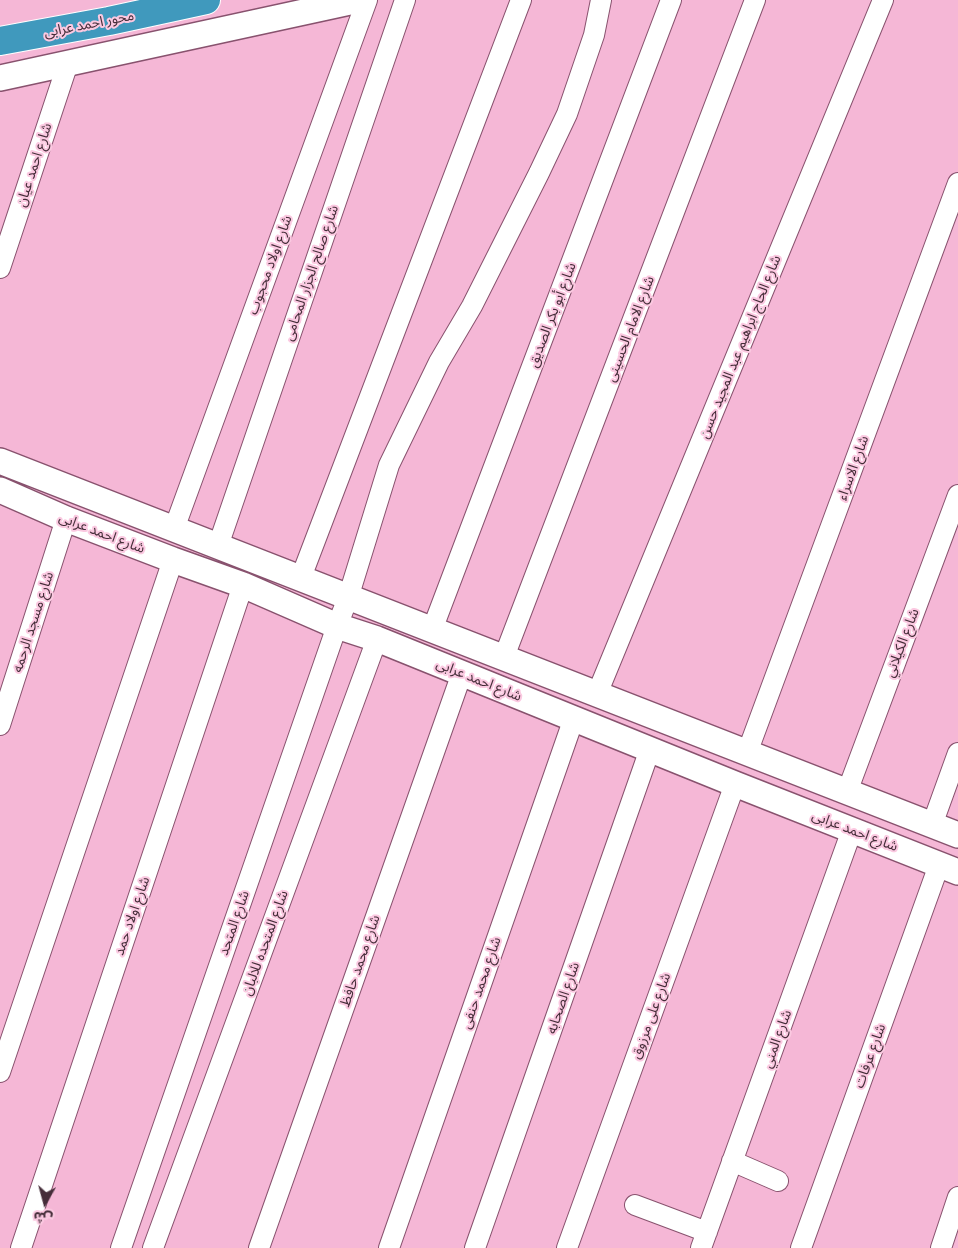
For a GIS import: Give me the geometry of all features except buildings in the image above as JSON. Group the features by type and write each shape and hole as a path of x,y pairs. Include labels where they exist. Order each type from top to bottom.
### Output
{"highway":[{"name":"محور احمد عرابى","path":"0,41 109,21 206,0"}],"street":[{"path":"0,78 359,0"},
{"name":"شارع اولاد محجوب","path":"174,529 367,0"},
{"name":"شارع صالح الجزار المحامى","path":"218,546 405,0"},
{"path":"300,580 521,0"},
{"name":"شارع المتحد","path":"121,1248 348,598 389,465 440,362 472,306 567,114 594,35 601,0"},
{"name":"شارع أبو بكر الصديق","path":"432,630 671,0"},
{"name":"شارع الامام الحسينى","path":"504,658 755,0"},
{"name":"شارع الحاج ابراهيم عبد المجيد حسن","path":"596,694 883,0"},
{"name":"شارع احمد عيان","path":"0,268 68,63"},
{"name":"شارع الاسراء","path":"747,753 958,183"},
{"name":"شارع احمد عرابى","path":"0,461 300,580 958,835"},
{"name":"شارع احمد عرابى","path":"0,490 66,519 243,585 337,626 377,639 948,869"},
{"name":"شارع الكيلاني","path":"847,792 958,495"},
{"name":"شارع مسجد الرحمه","path":"0,725 66,519"},
{"path":"0,1072 173,560"},
{"name":"شارع اولاد حمد","path":"21,1248 243,585"},
{"name":"شارع المتحده للالبان","path":"153,1248 377,639"},
{"name":"شارع محمد حافظ","path":"259,1248 462,673"},
{"name":"شارع محمد حنفى","path":"389,1248 574,718"},
{"name":"شارع الصحابه","path":"475,1248 650,749"},
{"path":"932,825 958,753"},
{"name":"شارع على مرزوق","path":"567,1248 735,784"},
{"path":"886,844 897,811"},
{"name":"شارع المني","path":"704,1240 852,830"},
{"name":"شارع عرفات","path":"801,1248 948,869"},
{"path":"732,1161 778,1181"},
{"path":"941,1248 958,1197"},
{"path":"635,1205 704,1240"}]}
